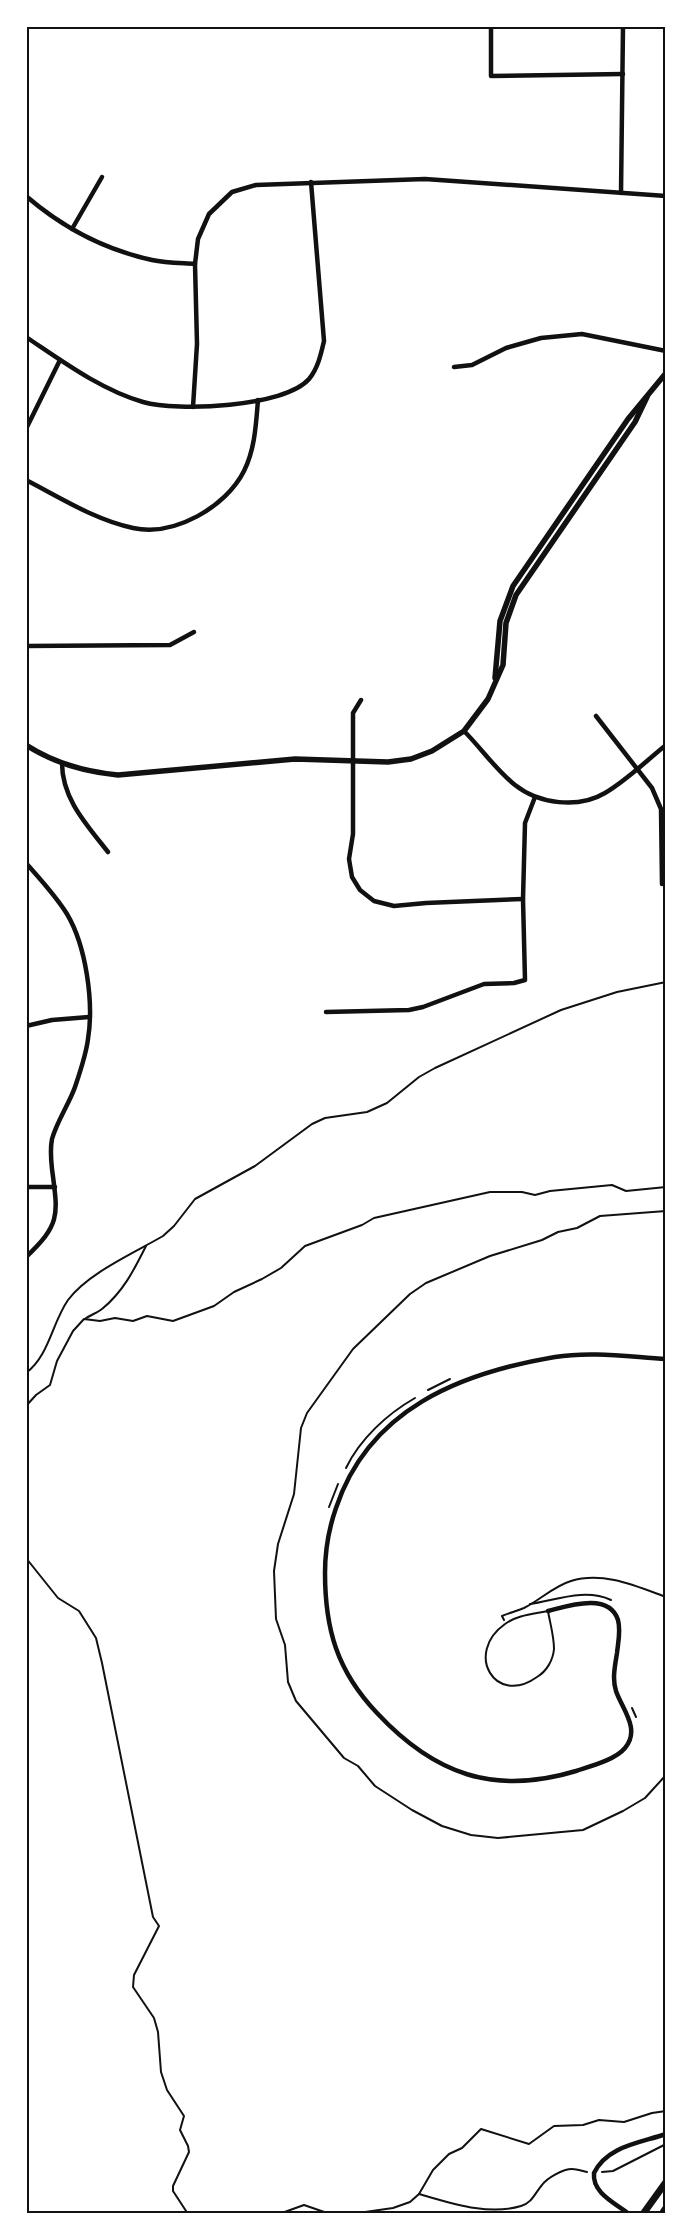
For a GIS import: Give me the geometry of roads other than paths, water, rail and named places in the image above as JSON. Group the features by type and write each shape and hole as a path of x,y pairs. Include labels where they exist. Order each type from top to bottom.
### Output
{"main road":[{"path":"643,2214 666,2182"},
{"path":"662,2214 666,2208"}],"street":[{"path":"491,26 490,76 623,74"},
{"path":"621,193 623,26"},
{"path":"72,228 102,177"},
{"path":"193,407 197,344 195,264 198,239 209,214 232,192 256,186 311,182 425,179 666,196"},
{"path":"26,337 60,360 117,392 144,402 168,407 193,407 276,398 293,392 308,380 319,363 324,341 324,321 311,182"},
{"path":"26,196 97,243 153,260 195,264"},
{"path":"454,367 472,365 506,348 541,338 582,334 666,351"},
{"path":"26,429 60,360"},
{"path":"26,745 38,753 62,763 100,773 118,775 294,759 388,762 411,760 432,751 464,731 488,699 502,665 506,623 516,596 635,422 647,397 666,373"},
{"path":"26,480 106,521 136,529 168,528 198,517 225,497 244,471 255,438 258,400"},
{"path":"26,646 170,645 194,632"},
{"path":"361,700 352,713 353,834 349,859 355,881 360,890 374,901 394,906 523,899"},
{"path":"596,716 652,788 661,809 662,884"},
{"path":"464,731 514,784 535,796 564,803 584,801 605,793 666,745"},
{"path":"62,763 62,776 75,810 108,852"},
{"path":"326,1012 409,1010 423,1007 484,984 514,983 525,980 523,899 525,823 535,796"},
{"path":"26,864 67,913 80,946 88,985 89,1017 88,1039 82,1062 74,1088 52,1140 51,1156 56,1217 53,1226 44,1240 26,1257"},
{"path":"26,1026 52,1020 89,1017"},
{"path":"26,1187 54,1187"},
{"path":"548,1611 576,1604 594,1603 613,1612 618,1621 619,1634 614,1684 627,1712 630,1724 631,1737 625,1748 589,1767 559,1776 534,1780 506,1782 478,1778 444,1767 398,1735 375,1712 342,1667 333,1643 325,1605 325,1562 331,1522 343,1487 361,1456 381,1431 411,1406 448,1387 485,1373 557,1356 588,1355 666,1359"},
{"path":"629,2214 600,2192 595,2186 594,2173 606,2156 615,2150 666,2134"}],"lane":[{"path":"548,1611 554,1648 551,1662 541,1675 519,1686 505,1685 499,1682 488,1670 485,1662 484,1656 488,1644 505,1624 519,1618 548,1611"}]}
